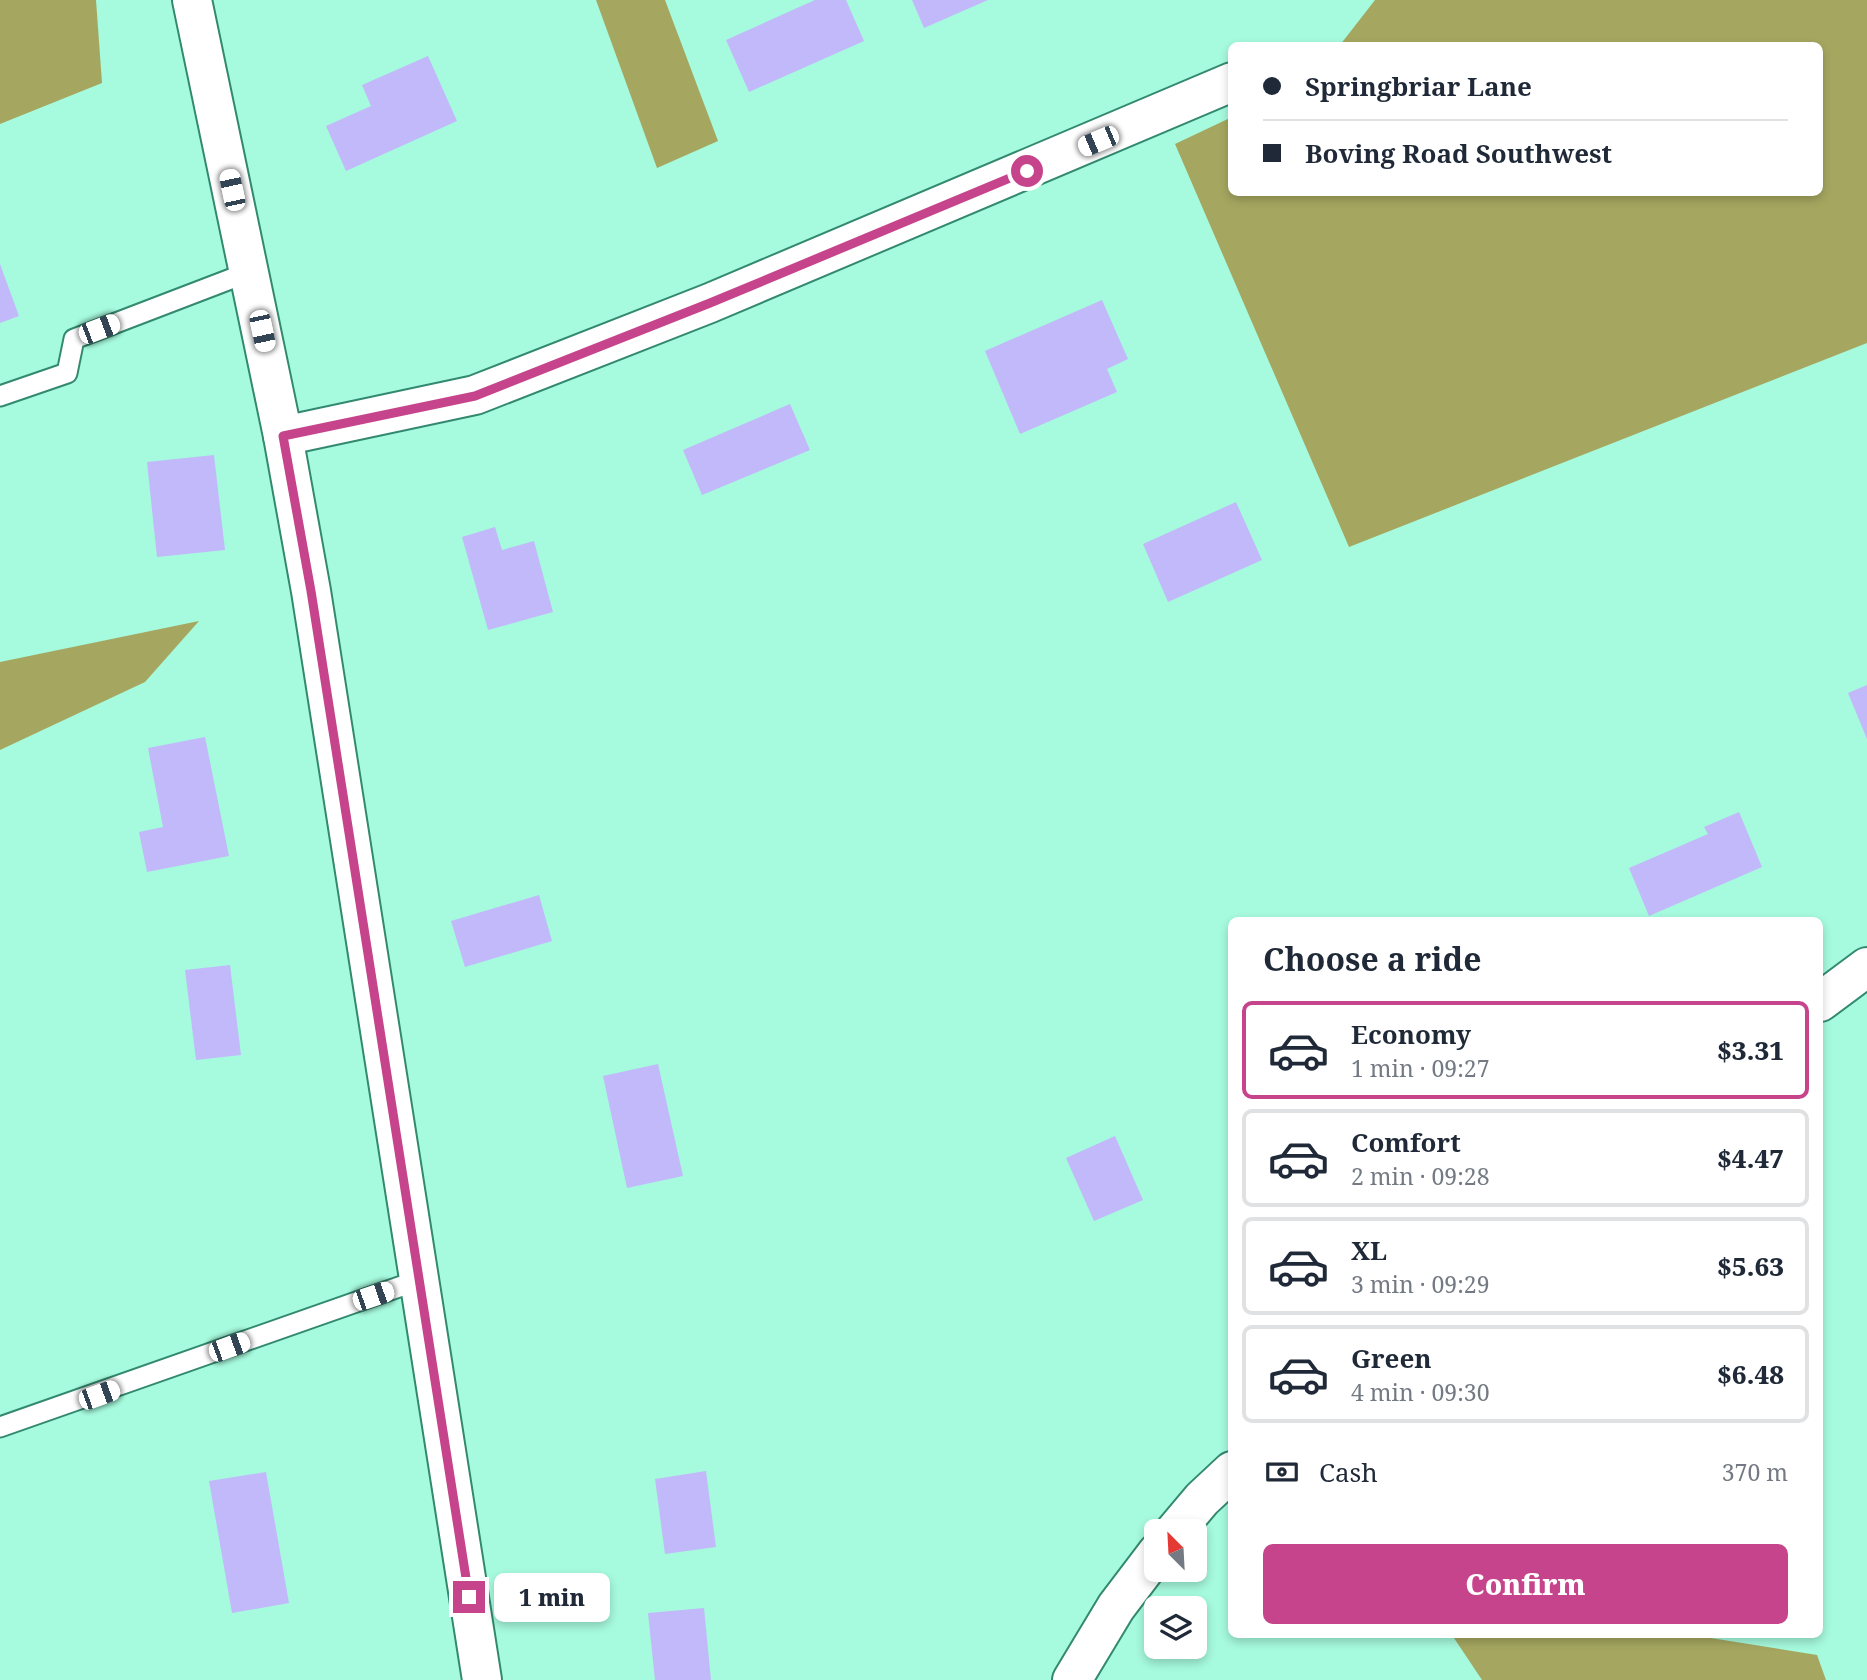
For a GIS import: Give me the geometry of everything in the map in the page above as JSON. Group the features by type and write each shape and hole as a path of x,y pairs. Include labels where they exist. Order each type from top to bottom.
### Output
{"street":[{"path":"192,0 283,436 311,591 482,1680"},
{"path":"283,436 475,396 710,303 1228,84"},
{"path":"1823,1000 1867,967"},
{"path":"1185,1519 1228,1475"},
{"path":"1072,1680 1116,1607 1144,1570"}],"lane":[{"path":"0,396 67,373 74,339 249,272"},
{"path":"0,1427 419,1280"}],"green space":[{"path":"0,0 96,0 102,83 0,124"},
{"path":"596,0 665,0 718,141 657,168"},
{"path":"1375,0 1867,0 1867,343 1349,547 1175,144 1228,119 1228,196 1823,196 1823,42 1342,42"},
{"path":"199,621 145,682 0,750 0,662"},
{"path":"1454,1638 1711,1638 1817,1655 1826,1680 1482,1680"}],"building":[{"path":"815,0 846,0 864,41 749,92 726,40"},
{"path":"912,0 988,0 924,28"},
{"path":"428,56 457,121 346,171 326,126 371,106 362,85"},
{"path":"0,264 19,316 0,323"},
{"path":"1102,300 1128,359 1107,369 1117,392 1020,434 985,351"},
{"path":"790,404 810,450 702,495 683,450"},
{"path":"214,455 225,550 157,557 147,462"},
{"path":"1236,502 1262,560 1168,602 1143,544"},
{"path":"495,527 502,550 534,541 553,612 488,630 462,537"},
{"path":"1867,685 1867,739 1848,693"},
{"path":"205,737 229,856 147,872 139,832 163,827 148,748"},
{"path":"1739,812 1762,867 1649,916 1629,868 1708,834 1704,827"},
{"path":"539,895 552,941 465,967 451,921"},
{"path":"230,965 241,1055 196,1060 185,970"},
{"path":"658,1064 683,1176 627,1188 603,1076"},
{"path":"1115,1136 1143,1200 1094,1221 1066,1158"},
{"path":"706,1471 716,1547 665,1554 655,1479"},
{"path":"266,1472 289,1603 232,1613 209,1481"},
{"path":"704,1608 711,1680 655,1680 648,1613"}],"route":[{"path":"469,1597 311,591 283,436 475,396 710,303 1027,171"}]}
